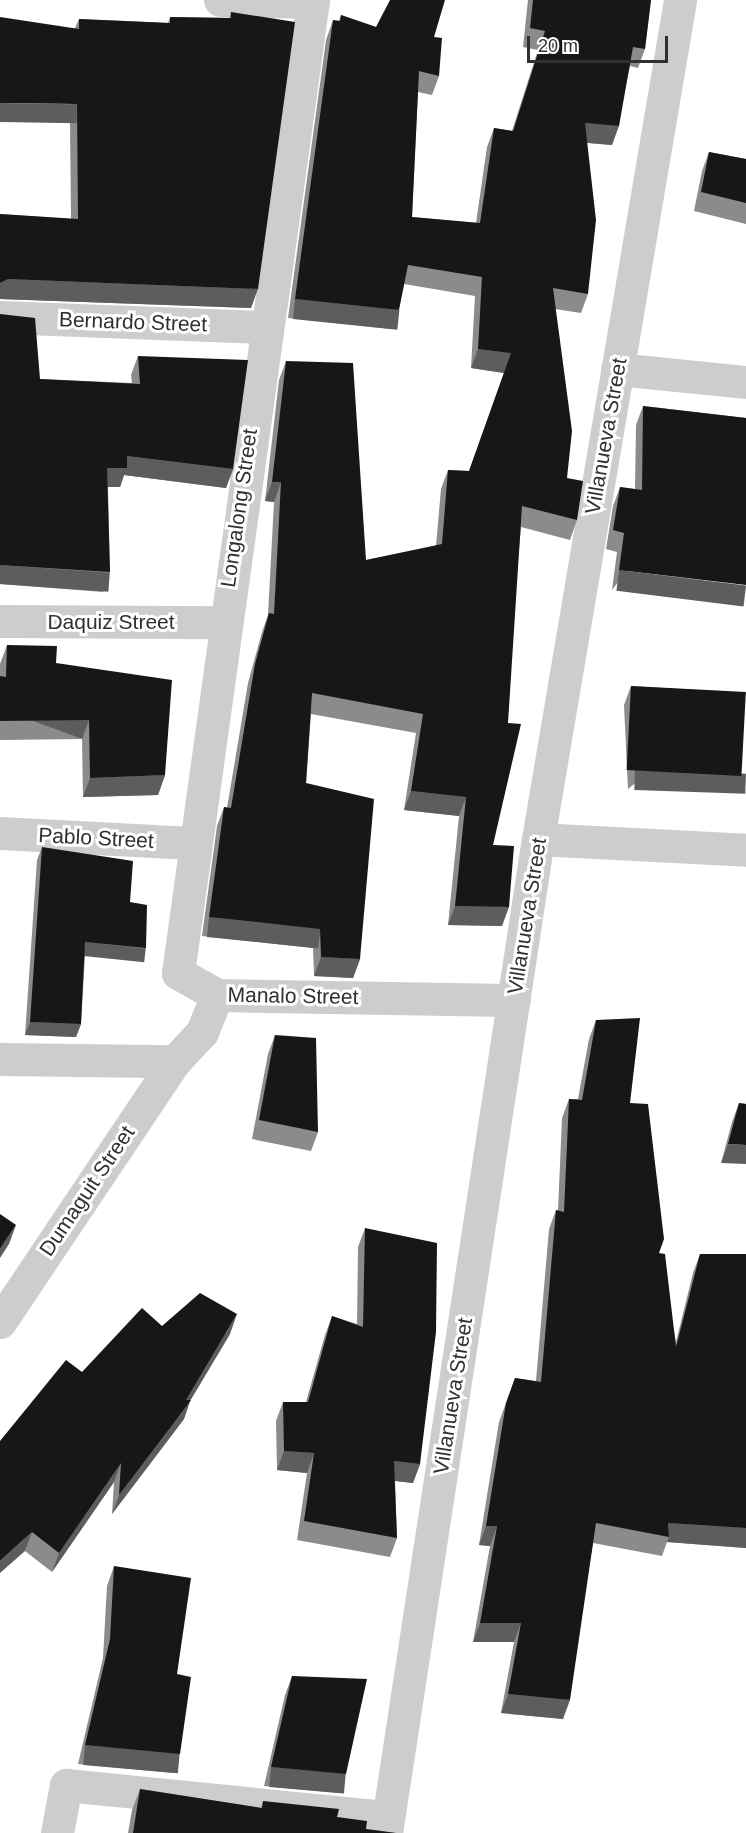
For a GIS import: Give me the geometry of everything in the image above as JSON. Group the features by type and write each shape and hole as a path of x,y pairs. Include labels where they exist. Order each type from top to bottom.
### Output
{"street":[{"path":"220,0 313,1"},
{"name":"Villanueva Street","path":"386,1825 538,839 680,0"},
{"name":"Longalong Street","path":"217,994 178,973 192,843 313,1"},
{"name":"Bernardo Street","path":"0,317 266,327"},
{"path":"617,369 746,382"},
{"name":"Daquiz Street","path":"0,621 223,622"},
{"name":"Pablo Street","path":"0,833 192,843"},
{"path":"538,839 746,850"},
{"name":"Manalo Street","path":"175,1061 202,1032 217,994 514,1000"},
{"path":"0,1059 175,1061"},
{"name":"Dumaguit Street","path":"0,1322 175,1061"},
{"path":"57,1833 66,1785 386,1825"}],"building":[{"path":"390,0 445,0 434,37 442,38 439,76 419,71 412,217 480,223 494,128 513,131 545,31 530,28 533,0 651,0 645,49 633,47 619,126 585,123 596,220 588,294 553,288 572,431 567,478 583,481 577,520 522,506 508,723 521,724 493,845 514,846 509,907 455,906 466,797 411,791 423,714 312,693 306,783 374,799 360,959 321,957 320,929 209,917 224,807 231,808 255,664 269,613 274,614 281,482 272,482 286,361 353,363 366,560 442,544 448,470 469,471 511,353 478,349 482,277 408,265 399,310 295,299 333,20 340,21 341,15 376,27"},
{"path":"231,12 295,22 258,289 8,279 0,283 0,214 78,219 77,104 0,103 0,17 79,29 79,19 170,23 170,17 231,18"},
{"path":"709,152 746,159 746,203 701,192"},
{"path":"0,314 35,318 40,379 140,384 138,356 248,360 233,469 127,456 127,468 107,468 110,572 0,565"},
{"path":"643,406 746,418 746,585 619,570 624,533 613,530 620,487 642,490"},
{"path":"7,645 57,646 56,663 172,680 165,775 90,778 89,720 0,721 0,676 6,677"},
{"path":"631,686 746,692 741,776 627,770"},
{"path":"42,847 133,861 130,902 147,905 146,948 85,942 81,1024 30,1022"},
{"path":"640,1018 630,1103 648,1104 664,1239 659,1253 665,1254 676,1347 700,1254 746,1254 746,1528 668,1523 669,1537 596,1523 570,1700 508,1694 521,1623 480,1623 497,1526 486,1526 506,1403 515,1378 541,1382 556,1210 564,1212 569,1099 582,1100 596,1020"},
{"path":"275,1035 316,1038 318,1132 259,1120"},
{"path":"739,1103 746,1104 746,1145 728,1144"},
{"path":"0,1214 16,1225 0,1249"},
{"path":"365,1228 437,1243 436,1332 420,1464 394,1461 397,1538 304,1521 314,1453 284,1451 283,1402 308,1402 332,1316 363,1327"},
{"path":"200,1293 237,1314 186,1400 191,1400 119,1495 121,1463 59,1553 32,1532 0,1561 0,1441 66,1360 82,1372 142,1308 162,1326"},
{"path":"114,1566 191,1578 177,1674 191,1677 180,1754 85,1745 110,1639"},
{"path":"292,1676 367,1679 346,1774 271,1767"},
{"path":"140,1789 262,1808 263,1801 339,1809 337,1817 367,1821 366,1829 396,1833 133,1833"}]}
